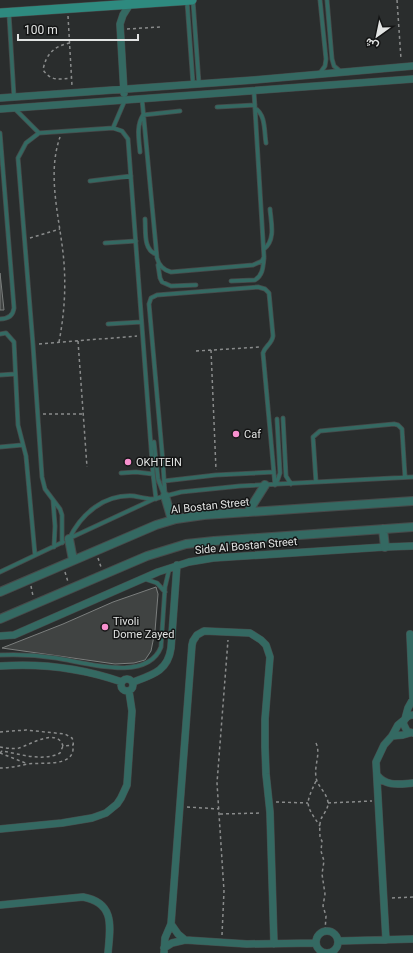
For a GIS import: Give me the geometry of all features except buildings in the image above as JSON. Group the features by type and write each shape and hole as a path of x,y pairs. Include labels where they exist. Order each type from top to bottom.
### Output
{"main road":[{"path":"4,13 193,0"}],"street":[{"path":"125,100 121,19 130,4"},
{"path":"0,98 270,79 413,66"},
{"path":"391,68 392,81"},
{"path":"270,79 271,90"},
{"path":"0,109 254,92 413,79"},
{"path":"254,80 254,92"},
{"path":"142,88 142,99"},
{"path":"14,97 14,108"},
{"path":"248,512 265,485"},
{"path":"165,496 172,520"},
{"name":"Al Bostan Street","path":"0,592 156,525 172,520 195,516 413,501"},
{"path":"0,619 153,553 193,543 214,540 413,527"},
{"path":"383,529 385,547"},
{"path":"69,539 74,560"},
{"name":"Side Al Bostan Street","path":"0,636 14,635 140,579 177,565 213,558 413,546"},
{"path":"0,666 32,665 62,667 93,673 122,682 127,679 133,682 157,672 162,669 168,659 171,648 177,565"},
{"path":"164,950 166,933 171,924 192,642 197,635 204,631 250,633 266,645 270,657 265,747 270,812 274,944"},
{"path":"410,634 413,700 408,708 404,726 407,731 411,733"},
{"path":"122,682 121,685 123,689 129,691"},
{"path":"129,691 133,687 133,682"},
{"path":"0,829 62,823 92,818 106,813 117,804 125,792 127,785 132,711 129,691"},
{"path":"386,940 376,762 384,745 392,736 395,728 408,716 413,715"},
{"path":"392,736 411,733"},
{"path":"377,775 383,782 389,784 413,783"},
{"path":"378,798 389,784"},
{"path":"0,905 83,897 93,899 103,906 109,917 111,926 108,953"},
{"path":"171,924 178,934 185,940"},
{"path":"316,942 318,937 324,931 332,932 336,936 337,947"},
{"path":"316,942 320,950 327,953 334,951 337,947 386,940 413,939"},
{"path":"164,950 172,943 185,940 222,943 274,944 316,942"}],"lane":[{"path":"187,0 196,84"},
{"path":"193,0 196,84"},
{"path":"319,74 324,69 326,59 320,0"},
{"path":"327,0 332,59 334,66 343,72"},
{"path":"4,13 14,97"},
{"path":"231,281 254,280 258,278 262,271 264,257 254,92"},
{"path":"142,99 156,254 160,278 167,285 171,286 196,284"},
{"path":"113,128 125,100"},
{"path":"217,108 255,107 263,117 266,143"},
{"path":"14,108 39,132"},
{"path":"143,115 180,111"},
{"path":"140,152 138,126 143,115"},
{"path":"54,547 55,517 52,499 43,483 18,158 26,143 39,132 113,128 122,131 128,139 155,499"},
{"path":"0,133 14,308 13,313 9,317 0,320"},
{"path":"90,181 131,176"},
{"path":"0,187 5,187"},
{"path":"264,249 271,242 272,238 270,209"},
{"path":"145,219 147,246 149,250 156,254"},
{"path":"105,243 136,241"},
{"path":"158,263 166,271 171,272 253,265 262,261 264,257"},
{"path":"165,496 148,304 151,298 156,295 258,287 263,288 270,295 273,336 272,342 266,346 263,353 275,485"},
{"path":"108,324 142,322"},
{"path":"0,334 6,334 14,342 18,425 26,456 35,555"},
{"path":"0,375 15,374"},
{"path":"283,418 286,476 291,484"},
{"path":"275,485 280,473 277,419"},
{"path":"316,482 313,437 317,432 320,430 394,424 398,425 402,429 405,477"},
{"path":"154,442 159,485 165,496"},
{"path":"0,446 22,445"},
{"path":"121,473 136,472 153,474"},
{"path":"164,481 216,475 274,472"},
{"path":"0,572 155,499 165,496 198,490 413,477"},
{"path":"69,539 74,529 85,515 96,506 108,500 134,496 155,499"},
{"path":"52,499 58,504 62,515 62,543"},
{"path":"0,654 52,657 115,668 134,667 155,659 161,647 166,577 170,567"},
{"path":"140,579 157,583 165,592"}],"path":[{"path":"397,0 402,67"},
{"path":"68,8 73,93"},
{"path":"121,29 160,27"},
{"path":"70,43 61,44 54,49 44,62 43,70 47,76 53,79 72,78"},
{"path":"59,342 65,287 54,161 56,146 62,131"},
{"path":"24,240 60,229"},
{"path":"33,345 143,336"},
{"path":"78,341 87,467"},
{"path":"196,351 266,346"},
{"path":"211,350 215,457"},
{"path":"37,414 83,414"},
{"path":"94,551 104,574"},
{"path":"62,565 70,589"},
{"path":"30,579 34,604"},
{"path":"222,943 224,891 217,783 229,631"},
{"path":"0,732 26,730 65,734 72,738 74,745 72,755 68,759 51,763 28,764 14,768 0,768"},
{"path":"0,747 14,748 37,740 49,738 59,739 63,746 60,753 52,756 33,757 2,750 0,753"},
{"path":"316,743 318,750 315,766 316,780 308,799 308,809 320,826"},
{"path":"63,746 74,745"},
{"path":"14,748 15,754"},
{"path":"0,753 28,764"},
{"path":"316,780 328,799 328,806 320,821 320,838 322,841 321,851 324,861 322,874 325,894 323,906 326,916 324,931"},
{"path":"328,802 378,798"},
{"path":"269,802 308,802"},
{"path":"179,806 219,809"},
{"path":"220,814 270,812"},
{"path":"384,899 413,897"}],"place":[{"name":"Caf","path":"236,434"},
{"name":"OKHTEIN","path":"128,462"},
{"name":"Tivoli Dome Zayed","path":"105,627"}]}
